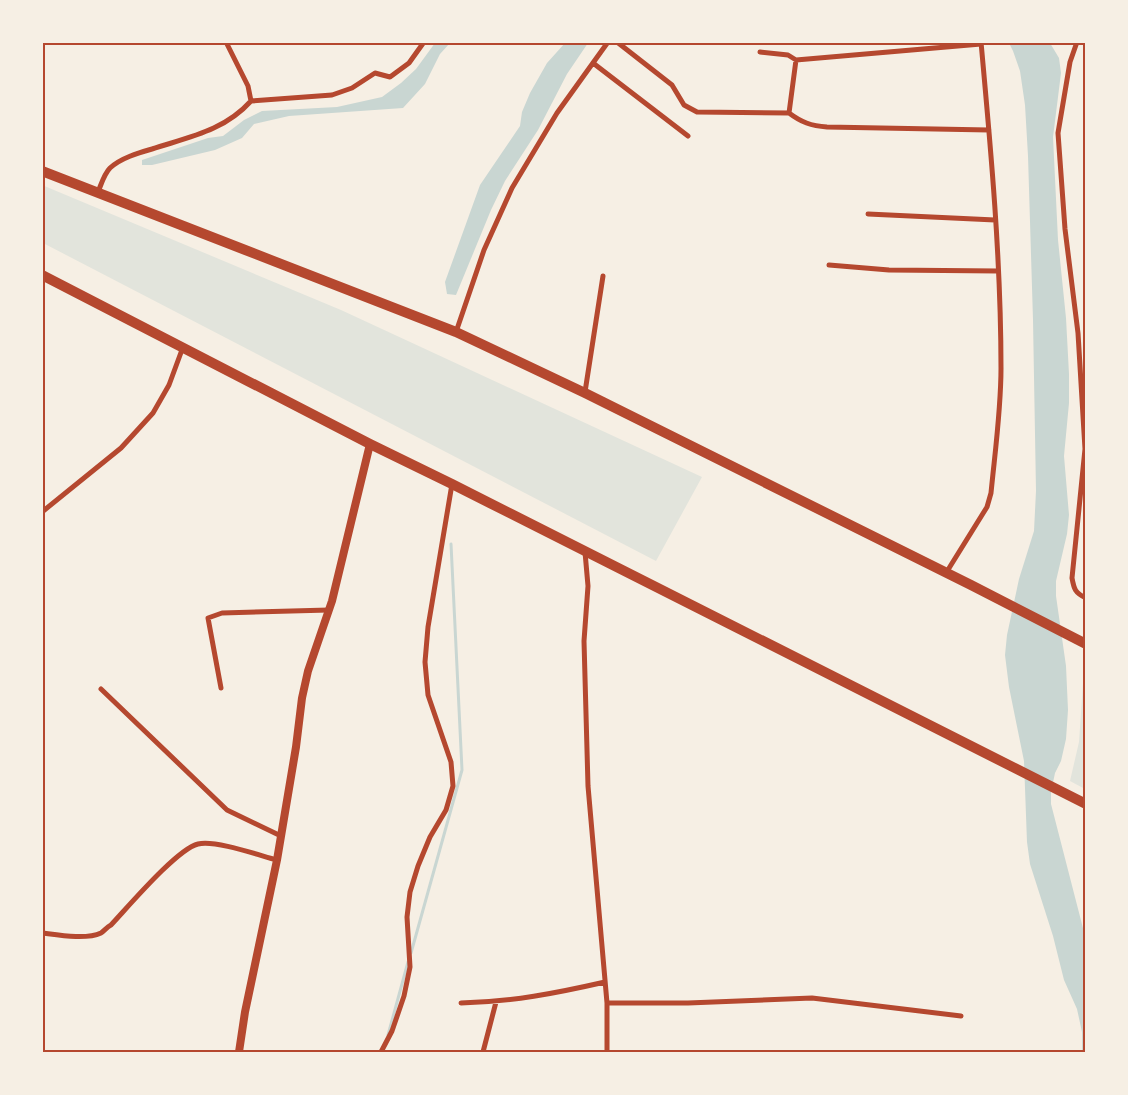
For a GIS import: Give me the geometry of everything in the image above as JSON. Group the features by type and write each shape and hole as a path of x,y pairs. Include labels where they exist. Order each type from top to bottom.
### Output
{"highway":[{"path":"42,172 98,192 456,332 585,393 1086,644"},
{"path":"42,275 370,444 1086,804"}],"street":[{"path":"226,42 248,86 251,101"},
{"path":"98,192 109,169 121,160 214,129 239,114 251,101 332,95 352,88 375,73 390,77 409,63 424,42"},
{"path":"456,332 484,250 512,188 557,113 608,42"},
{"path":"617,42 672,85 684,105 697,112 789,113 800,121 813,126 989,130"},
{"path":"1077,42 1070,62 1058,133 1065,229 1078,333 1085,449 1072,578 1074,589 1086,598"},
{"path":"760,52 788,55 796,60 981,43 995,220 1001,371 991,494 987,507 946,573"},
{"path":"789,113 796,60"},
{"path":"593,63 688,136"},
{"path":"868,214 995,220"},
{"path":"829,265 889,270 998,271"},
{"path":"585,393 603,276"},
{"path":"42,512 121,448 154,413 169,385 183,347"},
{"path":"239,1052 245,1012 277,860 302,698 308,671 329,610 360,492 370,444"},
{"path":"381,1052 392,1031 410,967 407,917 410,892 418,866 430,838 446,810 453,786 451,762 428,695 425,662 428,627 452,484"},
{"path":"585,552 588,586 584,641 588,786 608,1003 608,1052"},
{"path":"221,688 208,618 222,613 329,610"},
{"path":"101,689 227,810 281,836"},
{"path":"42,933 85,936 99,933 111,925 170,864 188,848 199,844 218,844 277,860"},
{"path":"460,1003 496,1002 542,996 606,982"},
{"path":"608,1003 688,1003 812,998 961,1016"},
{"path":"483,1052 496,1002"}],"shaded area":[{"path":"435,43 450,43 440,54 425,84 403,108 289,116 254,124 242,138 215,150 152,165 142,165 142,160 208,138 223,136 244,120 262,111 337,107 382,97 416,69"},
{"path":"565,43 588,43 567,74 538,130 505,181 456,295 447,294 445,282 480,185 520,126 522,112 530,93 547,63"},
{"path":"1009,43 1050,43 1059,58 1061,73 1053,137 1058,240 1066,318 1069,374 1069,403 1064,456 1069,515 1067,534 1056,581 1056,596 1066,666 1068,710 1066,739 1061,761 1055,773 1051,792 1051,804 1085,936 1085,1052 1082,1052 1082,1032 1077,1009 1064,980 1053,936 1030,864 1027,842 1024,761 1009,687 1005,655 1007,635 1019,579 1034,531 1036,491 1033,320 1025,105 1020,71"},
{"path":"42,185 341,310 702,477 656,561 43,243"},
{"path":"1085,654 1085,789 1070,781 1079,742"}],"waterway":[{"path":"411,953 462,770 451,544"},
{"path":"388,1035 408,962"}]}
